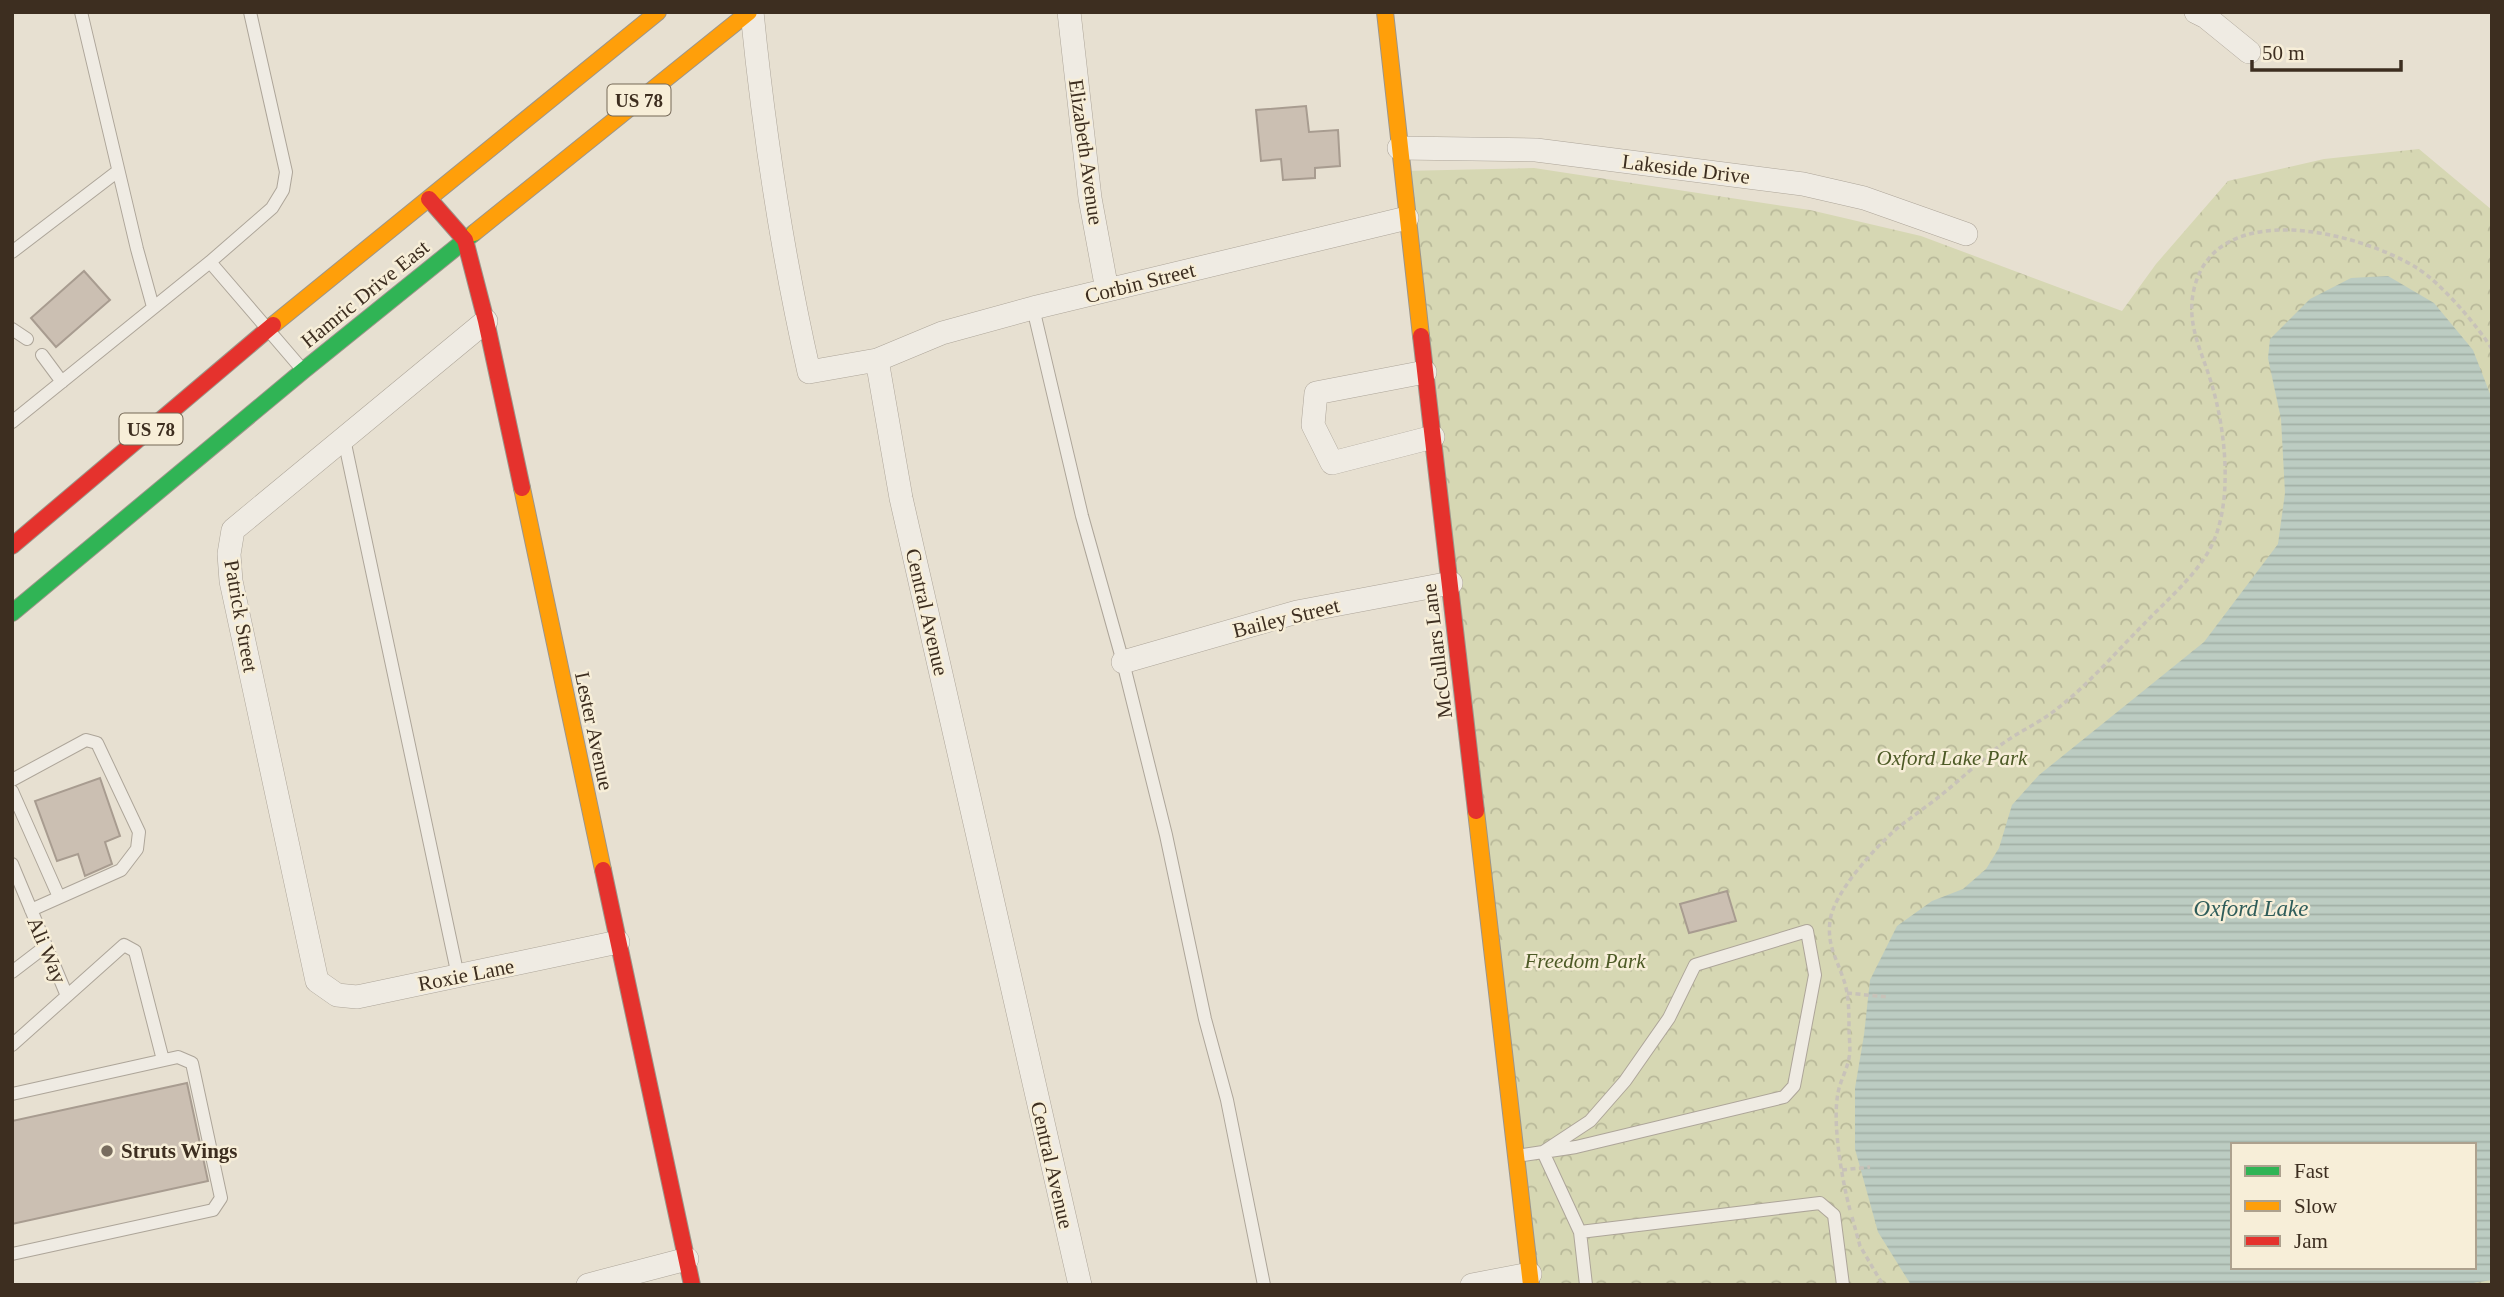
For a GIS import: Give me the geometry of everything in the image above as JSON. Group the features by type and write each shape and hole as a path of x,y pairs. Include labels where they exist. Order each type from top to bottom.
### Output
{"street":[{"name":"Hamric Drive East","path":"12,546 268,329 658,12"},
{"name":"Hamric Drive East","path":"12,613 304,370 750,12"},
{"path":"750,12 763,120 790,290 809,372 877,360"},
{"name":"Elizabeth Avenue","path":"1069,12 1090,198 1107,290"},
{"name":"McCullars Lane","path":"1385,12 1531,1279"},
{"path":"2196,12 2249,51"},
{"name":"Lakeside Drive","path":"1399,148 1536,150 1802,184 1864,198 1966,234"},
{"name":"Lester Avenue","path":"429,199 465,240 486,321 692,1285"},
{"name":"Corbin Street","path":"877,360 942,333 1033,308 1407,218"},
{"name":"Patrick Street","path":"317,981 231,581 229,554 233,530 486,321"},
{"name":"Central Avenue","path":"877,360 907,524 1080,1285"},
{"path":"1425,372 1316,393 1313,425 1332,463 1433,437"},
{"name":"Bailey Street","path":"1124,662 1297,612 1451,583"},
{"name":"Roxie Lane","path":"317,981 337,995 357,996 618,942"},
{"path":"588,1285 687,1259"},
{"path":"1472,1285 1531,1279"}],"lane":[{"path":"80,12 153,307"},
{"path":"12,422 210,262 272,208 283,190 286,172 250,12"},
{"path":"12,252 118,171"},
{"path":"210,262 304,370"},
{"path":"1033,308 1082,516 1124,662 1166,835 1205,1019 1227,1100 1264,1285"},
{"path":"12,329 27,339"},
{"path":"42,355 62,382"},
{"path":"344,439 458,976"},
{"path":"12,780 86,740 97,743 139,832 137,849 121,870 31,910"},
{"path":"12,792 59,897"},
{"name":"Ali Way","path":"12,864 67,996"},
{"path":"1516,1156 1543,1152 1576,1147 1784,1097 1794,1086 1815,975 1807,931 1695,965 1670,1018 1625,1081 1590,1121 1543,1152"},
{"path":"12,1045 124,945 135,951 163,1060"},
{"path":"12,972 46,946"},
{"path":"12,1094 178,1057 192,1063 221,1198 213,1210 12,1254"},
{"path":"1543,1152 1580,1232 1586,1285"},
{"path":"1580,1232 1820,1203 1834,1215 1843,1285"}],"path":[{"path":"1883,1285 1860,1246 1838,1149 1837,1095 1849,1059 1849,1012 1845,981 1830,950 1830,919 1836,903 1866,861 1893,832 2000,746 2056,711 2183,585 2208,553 2217,530 2225,485 2225,445 2211,382 2196,342 2192,303 2201,267 2215,250 2241,235 2269,229 2342,237 2384,250 2420,270 2450,298 2492,349"},
{"path":"1847,993 1888,997"},
{"path":"1842,1170 1870,1167"}],"green space":[{"name":"Oxford Lake Park","path":"2419,149 2492,210 2492,1285 1531,1285 1402,171 1534,168 1810,210 1921,236 2122,311 2156,264 2228,181 2324,159"}],"water":[{"name":"Oxford Lake","path":"2388,276 2434,303 2473,350 2492,399 2492,1280 2460,1285 1911,1285 1878,1232 1855,1149 1855,1088 1870,980 1897,926 1932,901 1963,889 1986,869 1999,848 2012,805 2039,775 2204,642 2278,544 2285,493 2281,419 2268,358 2270,339 2310,299 2351,278"}],"building":[{"path":"1306,106 1309,132 1338,130 1340,166 1315,168 1315,178 1283,180 1281,159 1261,161 1256,110"},
{"path":"84,271 110,300 56,347 31,318"},
{"path":"100,778 120,836 105,842 112,864 85,876 78,854 57,861 35,801"},
{"path":"1727,891 1736,921 1689,933 1680,904"},
{"name":"Struts Wings","path":"187,1083 208,1181 12,1224 12,1121"}],"traffic: fast":[{"path":"12,613 304,370 474,233"}],"traffic: slow":[{"path":"273,325 658,12"},
{"path":"474,233 749,12"},
{"path":"1385,12 1421,336"},
{"path":"522,488 603,870"},
{"path":"1476,811 1531,1285"}],"traffic: jam":[{"path":"429,199 465,240 486,321 522,488"},
{"path":"12,546 273,325"},
{"path":"1421,336 1476,811"},
{"path":"603,870 692,1285"}],"place":[{"name":"Struts Wings","path":"107,1151"}],"park label":[{"name":"Freedom Park","path":"1585,961"}]}
